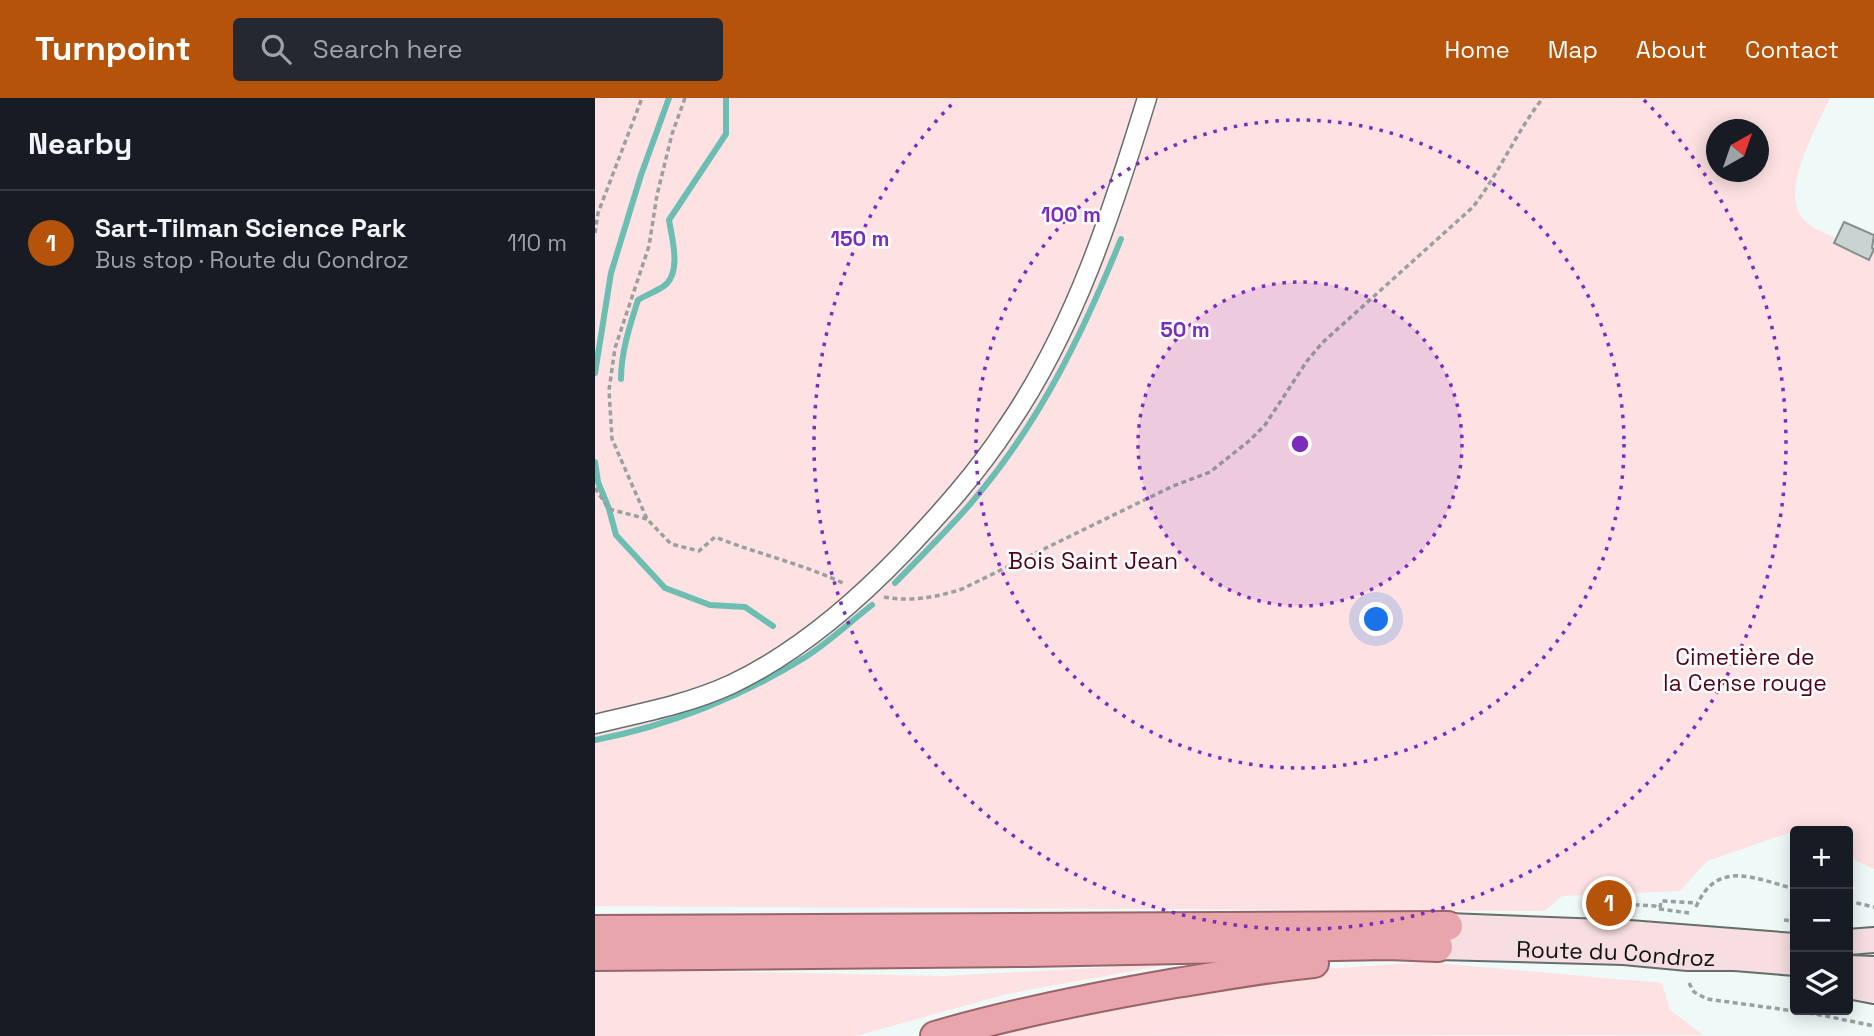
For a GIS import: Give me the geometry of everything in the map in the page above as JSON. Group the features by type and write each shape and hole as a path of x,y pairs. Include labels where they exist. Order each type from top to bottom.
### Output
{"highway":[{"path":"597,936 1443,937"},
{"path":"935,1036 994,1018 1139,990 1275,967 1401,956 1443,937"}],"main road":[{"name":"Route du Condroz","path":"1443,937 1629,933 1790,946"},
{"name":"Route du Condroz","path":"1443,937 1688,958 1735,958 1790,963"},
{"path":"1853,942 1874,940"},
{"path":"1853,956 1874,956"},
{"path":"1688,958 1790,976"},
{"path":"1853,968 1874,969"},
{"path":"1853,987 1874,990"}],"street":[{"path":"595,724 692,700 733,683 801,643 838,615 861,588 921,534 974,474 1008,427 1050,357 1075,303 1101,237 1147,98"}],"path":[{"path":"595,233 597,213 642,98"},
{"path":"685,98 657,195 649,246 615,348 609,390 612,439 646,519 671,544 699,551 715,537 753,552 799,564 879,596 908,599 942,595 963,589 1220,465 1265,425 1307,361 1322,344 1473,207 1490,184 1527,119 1543,98"},
{"path":"595,488 609,509 646,519"},
{"path":"1660,909 1661,901 1697,905 1712,883 1731,875 1790,887"},
{"path":"1609,902 1700,914"},
{"path":"1853,902 1874,907"},
{"path":"1689,983 1693,992 1707,999 1816,1014 1874,1026"}],"green space":[{"name":"Bois Saint Jean","path":"595,98 1830,98 1802,161 1795,195 1798,210 1806,222 1835,238 1834,244 1869,260 1874,249 1874,869 1853,859 1853,826 1790,826 1790,833 1707,861 1680,891 1562,896 1544,911 595,906"},
{"path":"1425,962 1662,983 1670,1010 1703,1035 986,1036 1007,1029 1297,971"},
{"path":"1171,964 1007,994 856,1036 595,1036 595,969 944,976"}],"building":[{"path":"1844,222 1874,235 1874,249 1869,260 1834,243"}],"waterway":[{"path":"595,373 611,273 641,175 669,98"},
{"path":"621,379 624,349 638,300 664,286 673,273 674,255 669,220 726,134 726,98"},
{"path":"895,583 972,502 1018,441 1075,343 1121,239"},
{"path":"595,462 598,482 616,535 665,588 710,605 745,607 773,626"},
{"path":"595,740 677,718 755,685 813,652 872,605"}],"place":[{"name":"Sart-Tilman Science Park","path":"1609,903"}],"park label":[{"name":"Cimetière de la Cense rouge","path":"1745,670"}]}
